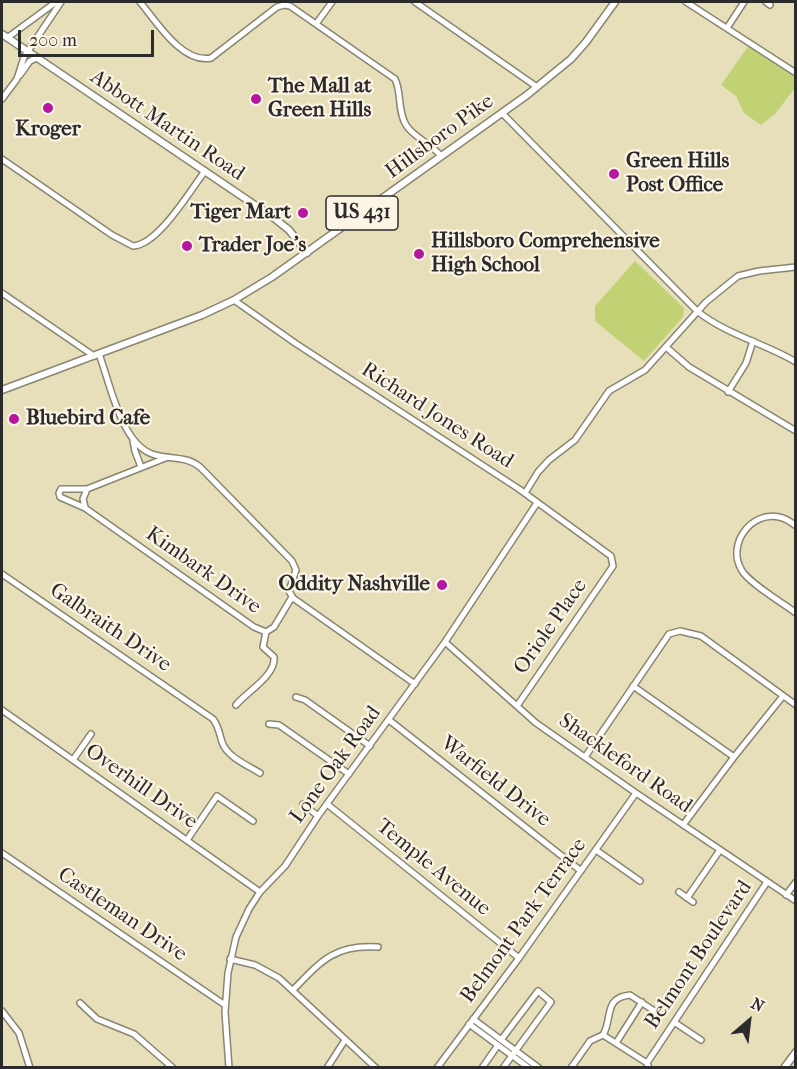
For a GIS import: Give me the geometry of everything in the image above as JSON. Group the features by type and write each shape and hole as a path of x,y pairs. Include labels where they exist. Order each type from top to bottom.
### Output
{"main road":[{"name":"Hillsboro Pike","path":"2,390 234,300 307,253 537,87 574,55 615,2"},
{"name":"Abbott Martin Road","path":"4,36 274,218 289,230 307,253"},
{"path":"784,1068 795,1052"}],"street":[{"path":"4,36 56,2"},
{"path":"16,79 22,62 61,2"},
{"path":"140,2 173,42 193,57 203,60 211,58 277,7 290,6 394,79 398,87 405,124 441,156"},
{"path":"316,24 332,2"},
{"path":"415,2 537,87"},
{"path":"686,2 795,73"},
{"path":"727,28 744,2"},
{"path":"2,99 30,61 37,58"},
{"path":"502,113 697,311 725,330 774,350 795,362"},
{"path":"2,159 112,235 133,246 143,244 166,222 204,171"},
{"path":"525,493 538,472 549,460 575,440 609,391 645,370 706,302 738,276 795,267"},
{"path":"2,293 96,355 126,428 134,441 146,451 186,459 200,467 291,559 296,568 290,589 292,597 416,684"},
{"name":"Richard Jones Road","path":"234,300 303,348 525,493 611,556 613,566"},
{"path":"728,392 746,363 753,341"},
{"path":"666,347 689,367 795,431"},
{"path":"134,441 141,467"},
{"name":"Kimbark Drive","path":"170,457 87,489 63,488 59,493 60,497 85,508 254,627 266,632 274,627 292,597"},
{"path":"85,508 82,501 87,489"},
{"name":"Lone Oak Road","path":"229,1068 225,1005 230,959 239,930 260,892 285,866 318,816 416,684 537,502"},
{"path":"795,526 779,517 757,520 748,525 741,537 737,553 741,569 749,578 795,613"},
{"name":"Oriole Place","path":"517,706 613,566"},
{"name":"Galbraith Drive","path":"2,574 200,710 218,726 226,750 260,773"},
{"path":"585,757 669,634 680,630 701,636 795,705"},
{"path":"236,705 259,686 274,664 274,657 263,647 266,632"},
{"name":"Shackleford Road","path":"445,642 517,706 585,757 795,901"},
{"path":"633,686 734,757"},
{"path":"683,825 783,696"},
{"path":"296,697 305,700 370,746"},
{"name":"Overhill Drive","path":"2,710 260,892"},
{"name":"Warfield Drive","path":"389,720 581,871"},
{"path":"270,724 279,725 349,774"},
{"path":"73,760 91,734"},
{"name":"Belmont Park Terrace","path":"437,1068 519,958 636,793"},
{"path":"187,840 217,796 253,821"},
{"path":"303,804 318,816"},
{"name":"Temple Avenue","path":"327,804 519,958"},
{"path":"596,850 640,881"},
{"path":"687,898 720,850"},
{"name":"Castleman Drive","path":"2,853 225,1005"},
{"name":"Belmont Boulevard","path":"648,1065 658,1046 767,882"},
{"name":"Belmont Boulevard","path":"786,895 795,882"},
{"path":"679,892 693,902"},
{"path":"293,990 331,954 354,947 378,947"},
{"path":"230,959 260,967 279,978 376,1068"},
{"path":"482,1068 538,991 551,1002 503,1068"},
{"path":"572,1068 590,1041 603,1035 608,1026 612,1003 627,995 659,1014"},
{"path":"616,1043 642,1002"},
{"path":"80,1003 97,1020 134,1034 172,1068"},
{"path":"2,1011 19,1033 30,1068"},
{"path":"471,1021 539,1068"},
{"path":"674,1022 701,1040"},
{"path":"603,1035 648,1065"},
{"path":"327,1068 345,1040"},
{"path":"514,1052 529,1068"}],"green space":[{"path":"749,45 795,76 795,88 775,114 761,125 744,113 736,96 721,85"},
{"path":"635,261 684,308 683,317 644,361 595,321 595,306"}],"place":[{"name":"The Mall at Green Hills","path":"256,99"},
{"name":"Kroger","path":"48,108"},
{"name":"Green Hills Post Office","path":"614,174"},
{"name":"Tiger Mart","path":"303,213"},
{"name":"Trader Joe's","path":"187,246"},
{"name":"Hillsboro Comprehensive High School","path":"419,254"},
{"name":"Bluebird Cafe","path":"14,419"},
{"name":"Oddity Nashville","path":"442,585"}]}
